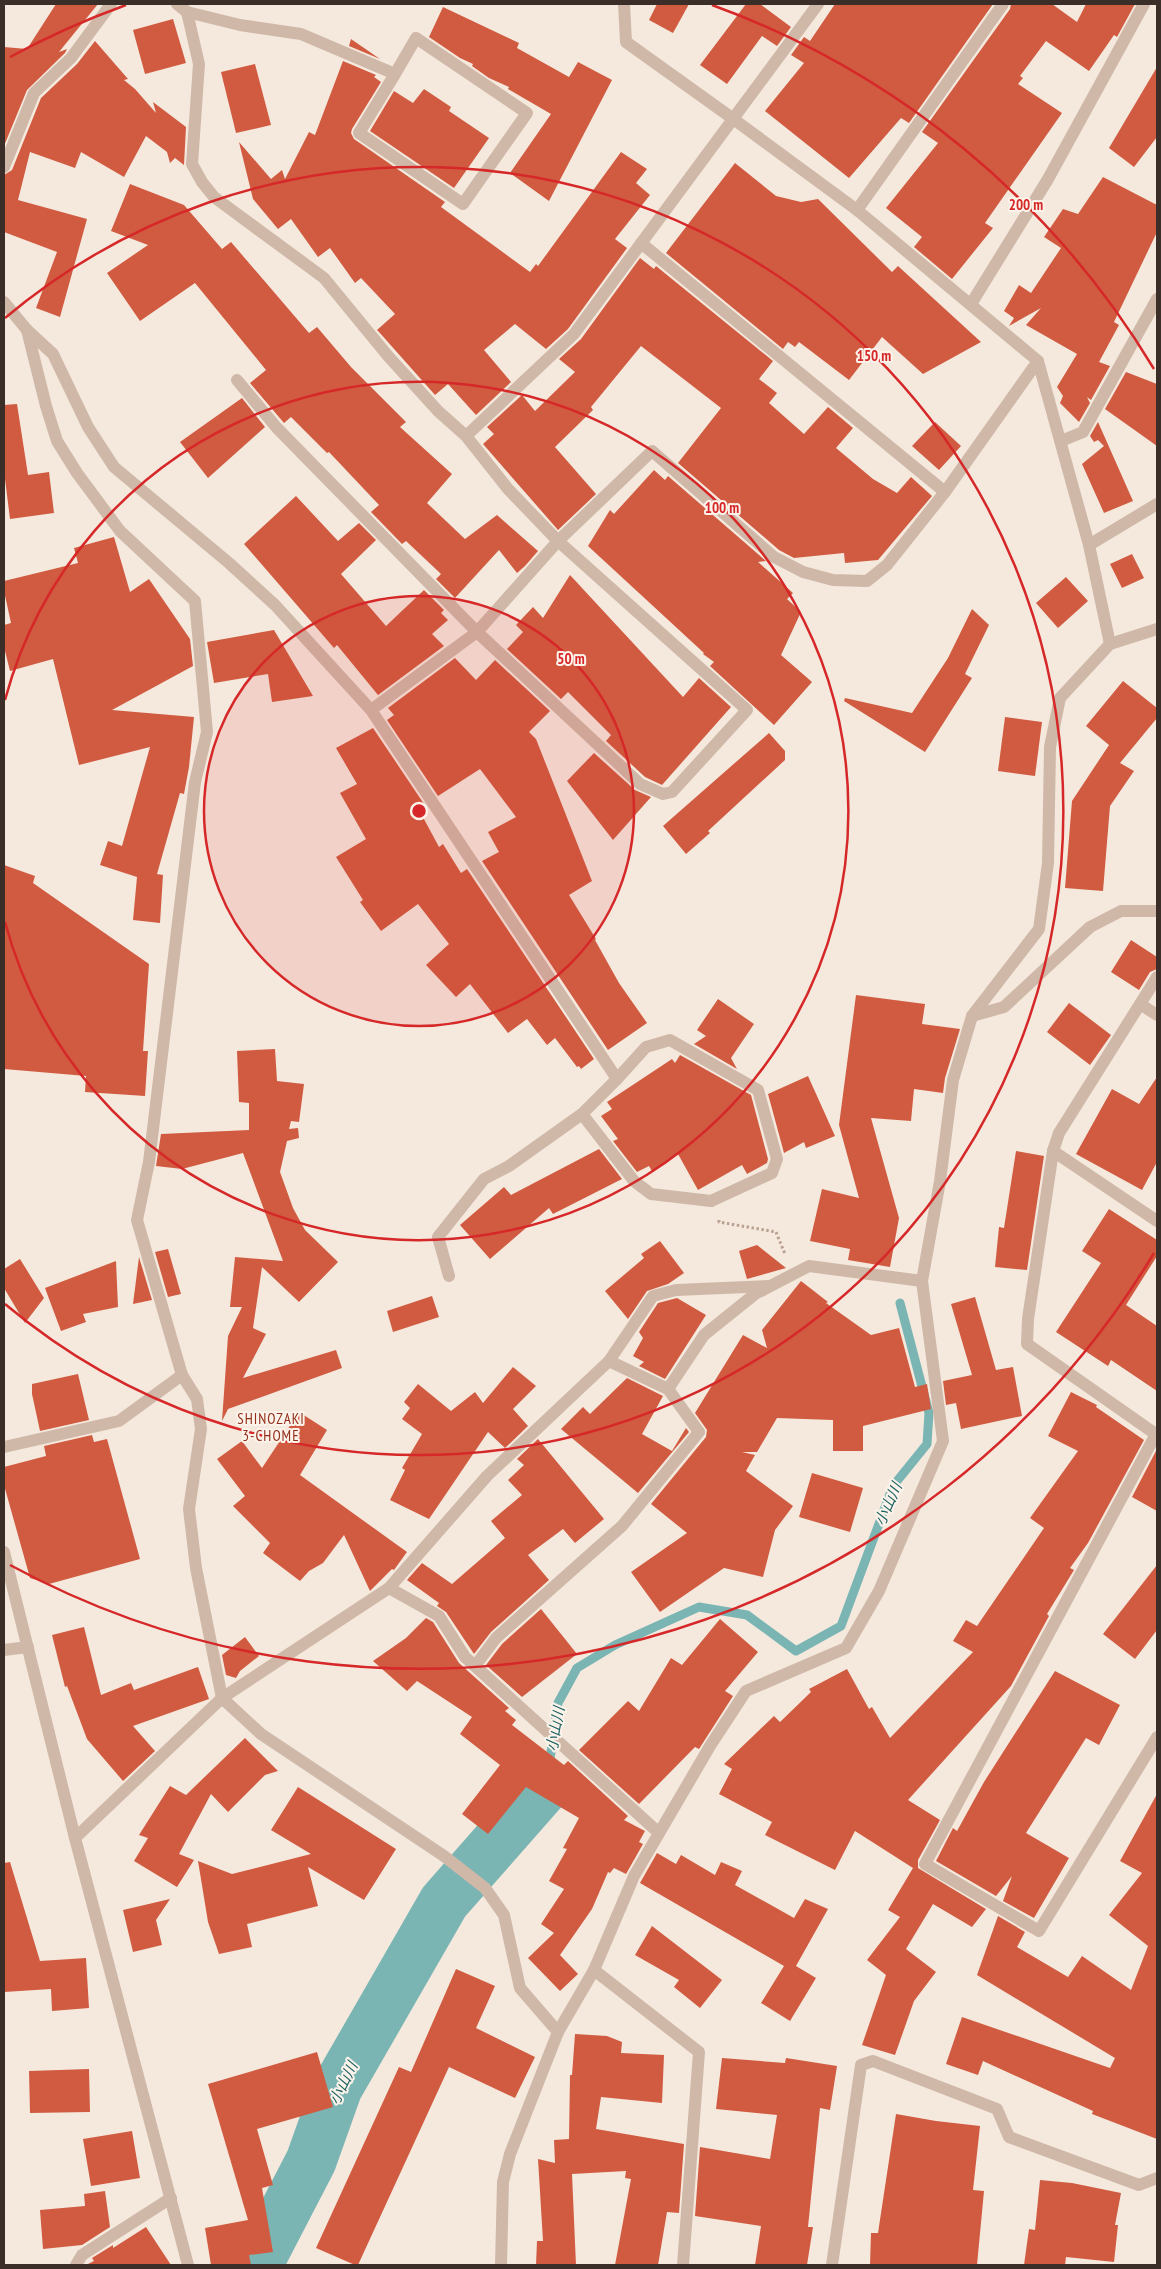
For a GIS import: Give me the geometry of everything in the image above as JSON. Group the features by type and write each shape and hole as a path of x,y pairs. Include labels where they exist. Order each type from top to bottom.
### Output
{"street":[{"path":"4,167 34,93 71,58 111,4"},
{"path":"624,4 626,42 858,210 1038,360 1062,441 1089,545 1110,644"},
{"path":"466,436 574,334 818,4"},
{"path":"858,210 1003,4"},
{"path":"971,304 1048,179 1144,4"},
{"path":"182,8 240,25 301,34 395,74"},
{"path":"182,8 198,64 192,164 202,182 214,197 324,278 432,404 466,436 508,489 558,541 746,710 672,792 663,794 640,784 477,632 277,428 236,380"},
{"path":"416,38 527,114 463,204 359,133 395,74 416,38"},
{"path":"641,243 946,492"},
{"path":"1062,441 1083,432 1157,298"},
{"path":"4,302 27,330 53,354 88,427 114,467 229,563 275,605 371,710 617,1079"},
{"path":"27,330 57,441 77,473 120,531 195,601 207,732 195,782 149,1162 137,1220 182,1375 197,1399 201,1429 189,1509 196,1568 222,1698 261,1734 444,1856 485,1888 504,1915 520,1988 558,2032"},
{"path":"371,710 477,632 558,541 652,451 774,557 803,572 833,580 867,581 887,564 946,492 1038,360"},
{"path":"1089,545 1157,504"},
{"path":"501,2265 503,2182 510,2154 558,2032 594,1970 634,1876 710,1746 746,1691 846,1648 879,1591 943,1441 922,1281 940,1181 953,1080 972,1016 1039,929 1048,864 1050,747 1060,698 1110,644 1157,629"},
{"path":"972,1016 1004,1008 1090,927 1121,910 1157,911"},
{"path":"1157,977 1059,1133 1053,1151 1028,1319 1027,1344 1157,1434 925,1864 1039,1931 1157,1737"},
{"path":"1140,1004 1157,1015"},
{"path":"449,1276 438,1238 484,1179 509,1166 582,1114 646,1047 670,1040 758,1090 777,1159 772,1173 711,1201 651,1194 634,1181 582,1114"},
{"path":"1053,1151 1157,1221"},
{"path":"668,1389 704,1335 755,1294 809,1266 922,1281"},
{"path":"76,1838 222,1698 389,1588 487,1476 609,1361 653,1296 676,1290 769,1286"},
{"path":"475,1666 496,1638 622,1526 699,1432 668,1389 609,1361"},
{"path":"4,1447 118,1421 182,1375"},
{"path":"4,1552 76,1838 188,2265"},
{"path":"389,1588 439,1616 465,1658 659,1833"},
{"path":"4,1650 28,1647"},
{"path":"594,1970 699,2052 683,2265"},
{"path":"832,2265 861,2065 873,2061 997,2109 1009,2137 1139,2184 1157,2178"},
{"path":"76,2265 82,2254 171,2198"}],"path":[{"path":"711,1201 719,1222 776,1232 792,1274"}],"building":[{"path":"56,4 98,4 59,52 67,49 65,53 27,90 4,146 4,47 27,49"},
{"path":"657,4 689,4 673,33 649,20"},
{"path":"746,4 760,4 791,27 777,46 762,36 727,84 700,65"},
{"path":"835,4 993,4 909,123 901,118 849,178 765,111 804,63 791,55 804,37 810,41"},
{"path":"1011,4 1052,4 1077,22 1086,4 1135,4 1117,37 1114,35 1089,71 1046,41 1020,76 1023,78 1018,84 1062,113 985,223 993,228 952,279 914,247 922,237 886,208 938,143 922,132 1010,9"},
{"path":"443,7 519,43 517,48 569,77 578,62 612,80 549,201 510,173 551,114 508,89 509,87 489,78 472,66 473,64 460,58 429,37"},
{"path":"173,19 186,63 145,74 133,30"},
{"path":"351,39 380,59 349,46"},
{"path":"95,41 128,79 124,80 135,89 156,113 153,102 186,127 184,165 175,158 170,163 167,152 146,136 124,177 81,152 75,168 30,152 18,200 87,219 60,317 36,308 57,252 4,232 4,175 12,170 41,98 77,64"},
{"path":"343,61 376,75 374,77 381,82 352,129 351,133 354,139 445,202 441,207 530,272 536,264 538,266 621,152 647,169 636,183 650,195 615,239 627,248 568,329 546,349 515,324 484,350 511,382 476,415 448,384 435,395 377,330 395,314 361,278 355,283 330,248 318,257 291,219 278,229 253,199 239,142 271,179 282,170 285,179 309,132 315,135"},
{"path":"255,64 271,125 236,133 221,72"},
{"path":"1157,67 1157,137 1134,167 1109,148"},
{"path":"424,89 451,107 449,111 489,138 454,188 370,131 394,91 413,103"},
{"path":"735,163 776,196 801,202 818,199 892,272 898,266 981,342 923,374 882,337 849,380 799,342 795,347 788,342 783,349 666,253"},
{"path":"1103,177 1157,205 1157,232 1114,322 1119,325 1099,362 1110,366 1091,400 1087,397 1090,403 1079,422 1060,403 1063,396 1057,387 1077,354 1026,325 1041,308 1009,326 1014,318 1004,311 1019,285 1031,293 1061,248 1044,237 1063,209 1078,214"},
{"path":"130,184 184,205 222,249 231,242 309,333 317,327 351,367 406,422 400,427 452,474 427,503 465,539 497,515 538,551 525,566 517,573 499,550 455,598 436,579 441,574 406,541 402,544 371,512 379,505 329,452 327,453 291,417 284,423 250,383 266,370 195,283 140,321 107,273 148,245 111,231"},
{"path":"640,258 654,269 656,266 773,361 759,379 777,393 769,403 804,434 828,407 853,428 836,448 873,479 897,493 911,477 932,496 878,560 845,563 844,553 794,558 779,550 678,463 721,408 641,346 591,407 593,410 555,447 596,494 558,530 483,444 494,434 487,427 522,395 535,411 575,372 559,359 581,339"},
{"path":"1126,372 1157,384 1157,446 1105,409"},
{"path":"242,398 265,427 208,478 180,442"},
{"path":"17,404 28,475 49,472 54,513 10,519 4,471 4,405"},
{"path":"935,422 961,446 939,470 912,446"},
{"path":"1098,422 1133,501 1104,513 1082,464 1104,446 1098,440 1094,442 1090,436"},
{"path":"654,470 665,480 668,476 766,561 758,562 793,593 787,599 801,612 781,655 812,682 774,725 710,666 714,662 703,654 588,546 610,510 614,514"},
{"path":"296,496 338,541 359,523 376,540 341,574 386,626 424,590 444,610 441,613 448,620 432,634 444,646 378,695 337,645 334,648 244,544"},
{"path":"114,537 130,592 149,579 190,639 193,666 112,710 194,717 184,794 180,793 157,874 163,875 160,923 133,920 137,877 100,865 108,841 122,846 150,747 79,765 53,659 10,671 4,647 4,625 11,623 4,591 4,581 78,563 74,548"},
{"path":"1132,554 1144,578 1122,588 1110,564"},
{"path":"570,575 683,697 699,678 731,707 662,785 645,777 606,741 611,735 568,692 561,699 507,649 523,632 516,625 533,607 543,618"},
{"path":"1066,577 1088,601 1058,628 1036,603"},
{"path":"972,609 989,625 965,674 972,678 925,752 844,701 845,698 912,713 948,658"},
{"path":"274,630 313,696 272,702 268,674 214,683 207,642"},
{"path":"455,658 476,680 495,660 550,711 529,732 536,739 592,881 569,895 596,939 619,983 647,1023 608,1050 482,861 499,852 488,832 516,817 480,769 438,796 387,720 394,715 388,708"},
{"path":"1123,681 1157,708 1157,718 1120,763 1134,771 1110,806 1103,891 1065,888 1072,801 1109,745 1086,726"},
{"path":"1005,717 1042,722 1035,776 998,771"},
{"path":"373,728 424,804 418,808 439,847 443,844 461,873 467,869 594,1059 581,1069 579,1066 577,1067 555,1038 547,1045 527,1019 508,1033 470,984 456,997 426,965 449,944 418,904 381,931 360,902 363,900 336,857 366,839 340,793 357,784 336,748"},
{"path":"769,733 785,751 785,760 708,831 710,833 686,854 663,826"},
{"path":"594,753 635,790 651,797 613,840 567,781"},
{"path":"4,865 35,876 33,883 149,964 143,1051 148,1051 145,1096 85,1092 86,1076 4,1069"},
{"path":"1131,940 1157,957 1157,969 1150,972 1139,990 1111,972"},
{"path":"856,995 925,1004 922,1024 960,1029 945,1078 943,1093 914,1089 911,1121 871,1118 899,1218 890,1267 848,1260 850,1249 810,1241 822,1189 859,1198 839,1125"},
{"path":"718,999 754,1024 731,1058 737,1069 694,1044 706,1036 697,1030"},
{"path":"1069,1003 1111,1035 1090,1065 1047,1032"},
{"path":"275,1049 277,1081 304,1084 299,1122 291,1121 289,1129 298,1128 299,1138 287,1141 280,1172 293,1208 305,1230 338,1262 299,1302 262,1267 253,1328 266,1334 243,1378 336,1350 342,1368 228,1409 222,1421 228,1336 242,1307 230,1307 235,1257 283,1261 243,1153 182,1169 156,1166 161,1134 249,1130 249,1103 239,1102 237,1051"},
{"path":"680,1055 751,1095 768,1159 767,1163 747,1174 742,1165 698,1190 678,1154 652,1171 649,1166 637,1172 613,1141 618,1139 601,1116 612,1109 607,1102 672,1059 675,1063"},
{"path":"808,1076 835,1136 806,1148 804,1142 784,1153 768,1094"},
{"path":"1157,1077 1157,1162 1142,1190 1076,1154 1112,1089 1139,1104"},
{"path":"599,1149 622,1179 553,1214 549,1208 490,1259 460,1225 504,1187 511,1195"},
{"path":"1016,1151 1044,1156 1027,1270 995,1267 999,1227 1004,1228"},
{"path":"1109,1209 1157,1240 1157,1256 1126,1305 1157,1326 1157,1391 1111,1360 1108,1366 1056,1332 1101,1263 1082,1251"},
{"path":"660,1241 684,1273 668,1284 647,1291 628,1319 605,1291 644,1258 641,1254"},
{"path":"757,1245 786,1268 747,1279 739,1251"},
{"path":"168,1249 181,1294 168,1297 155,1252"},
{"path":"139,1257 152,1300 133,1304"},
{"path":"20,1259 44,1298 25,1323 4,1288 4,1269"},
{"path":"116,1261 118,1307 83,1314 86,1322 61,1331 45,1288"},
{"path":"801,1281 828,1302 826,1303 871,1335 899,1328 915,1387 927,1384 931,1409 863,1426 863,1451 833,1451 833,1420 777,1418 757,1452 742,1452 755,1455 746,1471 793,1506 775,1530 763,1577 724,1568 660,1612 631,1572 687,1533 651,1504 706,1437 707,1430 695,1413 743,1335 767,1348 762,1330"},
{"path":"432,1296 439,1317 393,1332 387,1311"},
{"path":"975,1297 996,1370 1013,1367 1022,1416 961,1429 956,1403 946,1405 943,1381 972,1375 951,1304"},
{"path":"677,1298 706,1315 665,1379 639,1366 644,1362 633,1356 643,1338 639,1332 658,1303"},
{"path":"513,1367 536,1386 513,1409 528,1426 505,1448 488,1432 429,1519 390,1500 405,1470 402,1468 422,1434 402,1419 410,1408 404,1402 418,1384 451,1411 475,1392 483,1403"},
{"path":"78,1374 89,1420 40,1431 32,1394 32,1384"},
{"path":"627,1378 663,1396 642,1434 672,1451 686,1428 689,1432 638,1493 561,1429 583,1407 590,1414"},
{"path":"1071,1392 1097,1405 1096,1407 1144,1440 1088,1543 1070,1568 1074,1570 1047,1614 1049,1616 1011,1686 908,1800 940,1820 918,1860 918,1868 986,1909 972,1927 933,1904 906,1949 936,1972 914,2001 895,2055 862,2045 886,1975 867,1960 900,1917 888,1910 913,1868 855,1831 835,1870 765,1835 772,1822 719,1794 732,1769 724,1764 774,1716 780,1722 811,1692 809,1689 847,1669 869,1709 872,1707 890,1738 973,1652 953,1641 966,1620 977,1626 1044,1528 1030,1518 1078,1451 1048,1436"},
{"path":"299,1412 327,1430 300,1475 407,1552 394,1570 392,1569 370,1591 344,1535 323,1563 309,1571 300,1581 263,1553 270,1543 233,1506 245,1496 217,1459 242,1441 262,1468"},
{"path":"92,1435 94,1442 107,1439 140,1559 49,1584 30,1578 4,1485 4,1467 46,1456 44,1446"},
{"path":"538,1439 604,1519 575,1543 563,1529 528,1555 549,1580 491,1632 474,1654 446,1612 437,1606 439,1603 407,1580 422,1563 452,1584 505,1538 491,1521 522,1495 508,1480 524,1465 517,1459"},
{"path":"1157,1449 1157,1511 1132,1497"},
{"path":"812,1473 863,1488 850,1532 799,1517"},
{"path":"1157,1565 1157,1630 1135,1659 1103,1634"},
{"path":"541,1609 577,1654 522,1697 486,1665 502,1644"},
{"path":"426,1618 433,1622 459,1663 509,1708 505,1711 516,1720 512,1725 564,1765 568,1761 628,1816 624,1820 645,1831 639,1842 643,1844 626,1874 614,1868 610,1873 608,1872 592,1909 560,1955 578,1974 560,1991 528,1958 554,1933 541,1924 564,1889 549,1881 567,1849 563,1848 579,1818 526,1787 488,1834 462,1814 500,1765 460,1734 472,1717 417,1681 407,1691 373,1661 406,1638"},
{"path":"720,1619 758,1652 725,1691 733,1696 699,1749 695,1747 639,1804 579,1750 628,1701 639,1711 671,1658 682,1665"},
{"path":"84,1627 101,1695 131,1683 134,1690 198,1667 209,1699 133,1726 155,1751 123,1781 87,1739 67,1686 65,1687 52,1635"},
{"path":"245,1637 259,1656 240,1671 236,1678 226,1675 222,1655"},
{"path":"1055,1671 1120,1705 1099,1745 1086,1738 1026,1833 1069,1858 1034,1918 1003,1901 1012,1876 996,1896 936,1861 953,1828 957,1831 984,1782"},
{"path":"245,1738 278,1771 265,1775 228,1812 211,1794 179,1854 194,1860 177,1887 134,1861 148,1838 139,1835 170,1786 186,1795"},
{"path":"298,1787 396,1849 364,1900 308,1867 318,1906 247,1924 252,1947 219,1954 208,1922 198,1861 232,1874 311,1854 271,1830"},
{"path":"1157,1794 1157,2139 1092,2114 1093,2111 983,2061 978,2075 946,2064 962,2017 1110,2068 1115,2058 977,1975 998,1916 1025,1932 1017,1947 1068,1977 1082,1956 1131,1990 1148,1946 1109,1915 1142,1873 1120,1861"},
{"path":"657,1853 676,1864 681,1855 715,1875 721,1862 742,1871 735,1885 794,1918 805,1899 828,1909 796,1966 816,1978 790,2021 761,2003 784,1966 640,1883"},
{"path":"10,1862 40,1961 86,1958 89,2008 52,2011 51,1989 4,1992 4,1863"},
{"path":"170,1899 156,1920 162,1945 133,1952 123,1910"},
{"path":"652,1926 722,1980 700,2008 674,1987 679,1980 635,1955"},
{"path":"456,1969 495,1986 476,2028 535,2057 515,2098 449,2067 358,2265 355,2265 316,2248 399,2067 411,2072"},
{"path":"575,2034 607,2036 622,2042 621,2053 664,2055 662,2103 601,2097 596,2129 684,2144 679,2213 667,2212 658,2265 615,2265 631,2179 625,2178 626,2171 572,2174 576,2265 536,2265 537,2241 543,2241 538,2159 555,2163 554,2140 569,2139 570,2075 572,2075"},
{"path":"317,2052 333,2107 257,2129 273,2185 262,2188 273,2252 249,2255 251,2265 211,2265 205,2228 248,2220 208,2084"},
{"path":"722,2058 785,2063 786,2058 837,2066 830,2110 820,2108 808,2227 813,2227 807,2265 755,2265 761,2226 695,2216 700,2147 770,2159 777,2115 716,2109"},
{"path":"89,2069 90,2112 30,2113 29,2071"},
{"path":"896,2114 980,2126 973,2190 984,2191 977,2265 870,2265 871,2233 878,2233"},
{"path":"132,2131 140,2178 91,2186 83,2139"},
{"path":"1040,2180 1072,2183 1121,2193 1115,2225 1118,2225 1114,2262 1066,2257 1065,2265 1024,2265 1029,2229 1035,2230"},
{"path":"105,2191 110,2227 82,2245 43,2249 40,2210 85,2206 84,2194"},
{"path":"146,2227 171,2265 86,2265 94,2261 92,2258 113,2245 113,2248"}],"waterway":[{"name":"小山川","path":"549,1766 558,1703 577,1668 615,1645 699,1607 747,1615 796,1651 841,1626 893,1486 927,1444 929,1413 900,1303"},
{"name":"小山川","path":"257,2265 311,2161 337,2088 444,1902 546,1786"}],"district":[{"name":"SHINOZAKI 3-CHOME","path":"271,1426"}]}
